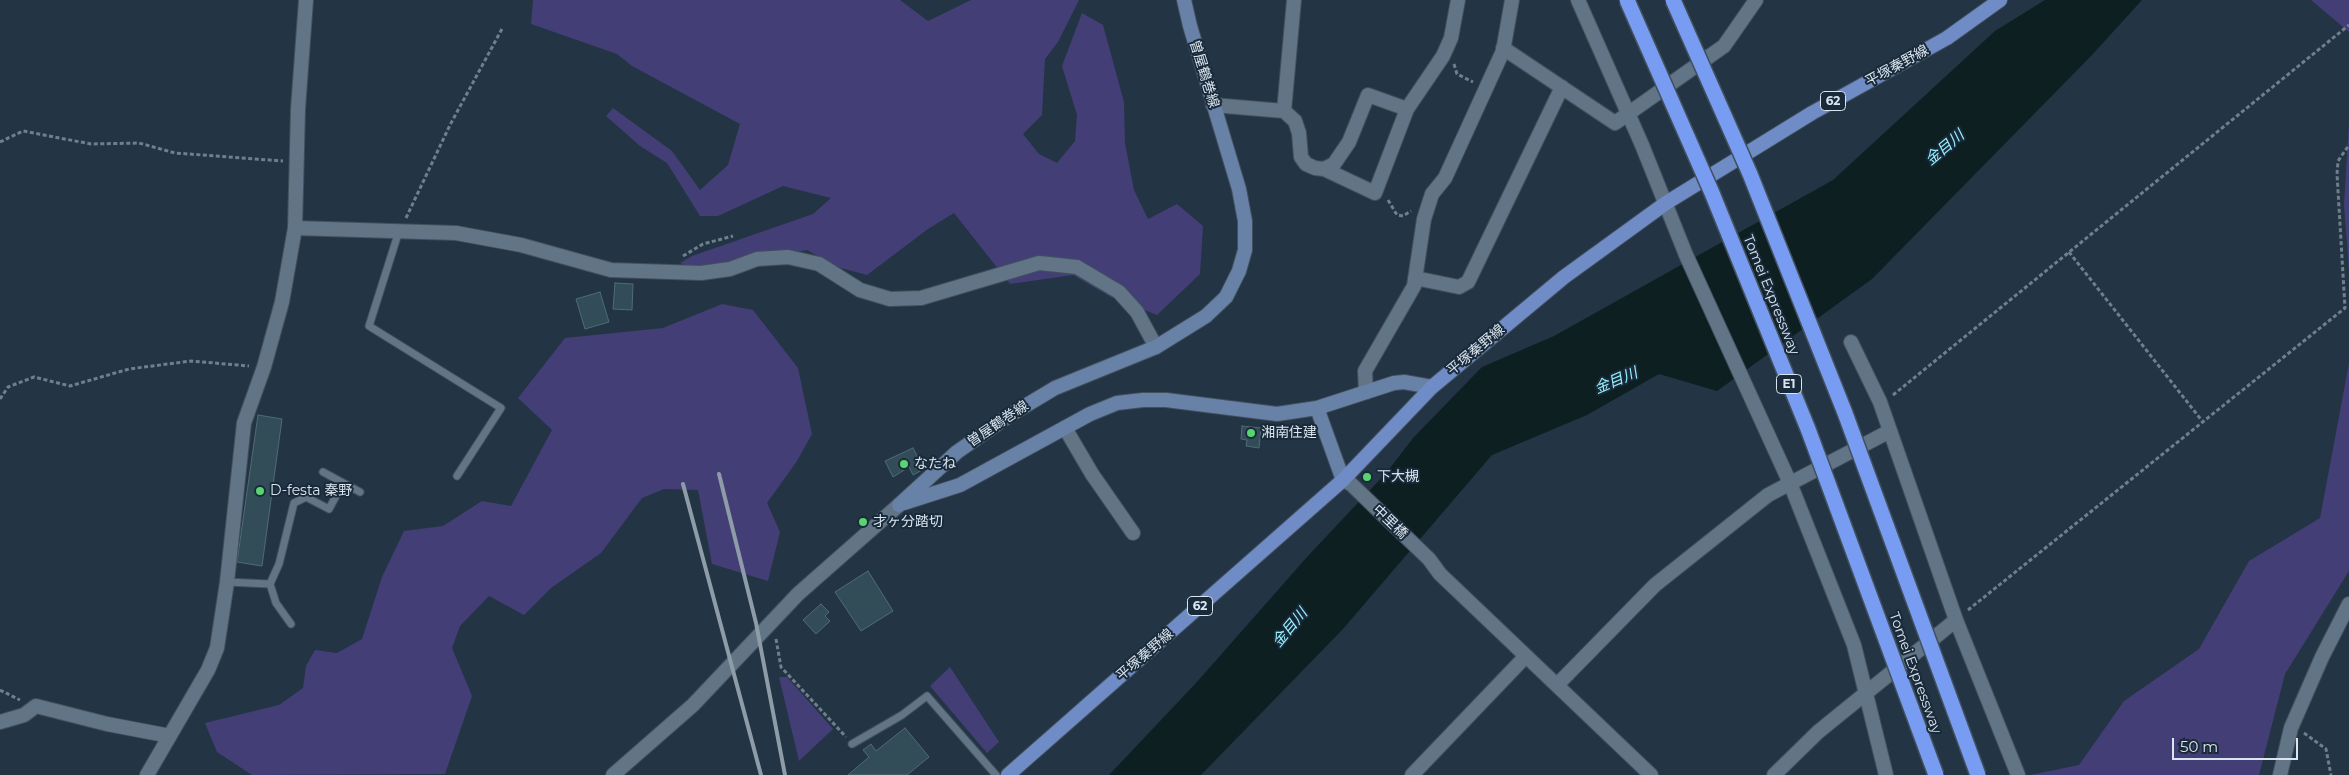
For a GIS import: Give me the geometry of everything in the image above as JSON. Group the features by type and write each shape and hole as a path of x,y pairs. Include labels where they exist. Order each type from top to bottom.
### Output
{"highway":[{"name":"Tomei Expressway","path":"1627,0 1712,193 1804,420 1936,775"},
{"name":"Tomei Expressway","path":"1673,0 1750,174 1846,413 1978,775"}],"main road":[{"name":"曽屋鶴巻線","path":"899,505 957,452 1010,415 1055,388 1156,347 1206,316 1226,297 1239,271 1244,250 1245,221 1239,189 1190,26 1184,0"},
{"name":"平塚秦野線","path":"1008,775 1347,482 1388,433 1432,387 1564,278 1666,203 1812,113 1947,38 2000,0"},
{"path":"899,505 960,485 1090,414 1117,403 1166,400 1277,414 1317,408 1394,382 1432,387"},
{"path":"1317,408 1347,482"}],"street":[{"path":"147,775 208,670 217,648 244,423 264,367 282,302 295,228 296,162 306,0"},
{"path":"1284,111 1294,0"},
{"path":"1213,105 1284,111 1295,121 1300,133 1301,157 1306,164 1324,169 1375,193 1406,109 1443,56 1451,38 1458,0"},
{"path":"1366,392 1364,371 1414,286 1424,218 1432,194 1445,178 1487,89 1503,48 1512,0"},
{"path":"1578,0 1666,203 1686,255 1790,483 1854,645 1886,775"},
{"path":"1503,48 1615,123 1724,46 1756,0"},
{"path":"1415,278 1459,287 1468,282 1562,87"},
{"path":"1324,169 1334,164 1349,142 1368,95 1406,109"},
{"path":"295,228 456,232 521,245 611,270 701,273 730,269 757,259 788,257 819,264 860,290 890,299 921,298 1039,263 1077,267 1119,292 1137,312 1156,347"},
{"path":"1851,342 1880,402 1956,620 2018,775"},
{"path":"1065,428 1092,474 1134,533"},
{"path":"1557,685 1655,585 1768,495 1890,431"},
{"name":"中里橋","path":"1347,482 1429,559 1440,574 1651,775"},
{"path":"613,775 693,706 798,594 899,505"},
{"path":"2280,775 2291,728 2311,681 2349,604"},
{"path":"1774,775 1818,732 1866,691 1956,620"},
{"path":"1412,775 1526,656"},
{"path":"0,722 24,715 36,706 107,724 170,736"}],"lane":[{"path":"399,231 369,326 501,408 457,476"},
{"path":"323,472 360,492"},
{"path":"291,624 276,603 270,584 279,564 294,503 306,497 329,509 343,483"},
{"path":"226,582 270,584"},
{"path":"852,744 902,715 927,696 996,775"}],"path":[{"path":"1880,402 1892,396 2349,25"},
{"path":"399,231 450,124 503,27"},
{"path":"1451,38 1457,74 1487,89"},
{"path":"0,142 22,131 91,144 139,143 175,153 296,162"},
{"path":"1956,620 2345,308 2338,161 2349,145"},
{"path":"1380,197 1388,199 1397,215 1403,216 1418,205 1428,206"},
{"path":"680,258 703,244 733,236"},
{"path":"2069,252 2203,422"},
{"path":"0,399 8,387 34,377 70,386 129,369 191,361 264,367"},
{"path":"776,634 781,667 852,744"},
{"path":"2291,728 2307,734 2326,749 2331,775"}],"shaded area":[{"path":"533,0 900,0 928,21 971,0 1079,0 1058,42 1045,59 1042,115 1023,134 1039,154 1057,163 1075,141 1077,115 1062,66 1082,13 1103,25 1124,102 1125,143 1134,190 1148,219 1177,204 1203,226 1200,274 1157,315 1111,297 1073,275 1010,284 954,213 928,229 867,275 837,267 807,250 701,270 680,263 692,256 813,214 831,198 783,186 718,216 700,216 667,163 640,146 606,116 613,108 672,151 700,190 728,165 740,124 632,66 617,54 531,24"},
{"path":"2311,0 2349,0 2349,32"},
{"path":"2349,122 2349,271 2344,205"},
{"path":"722,304 753,310 798,368 812,434 797,461 767,503 780,532 768,581 712,564 698,490 664,489 642,498 601,553 551,588 524,615 489,596 460,626 452,648 472,696 445,774 252,775 217,752 205,723 279,705 303,688 306,666 315,650 337,653 362,639 382,577 404,531 443,526 482,501 511,506 552,430 518,398 565,338 663,328"},
{"path":"2349,363 2349,571 2285,674 2259,775 2030,775 2079,765 2124,701 2199,649 2249,561 2320,518"},
{"path":"950,667 999,742 987,753 930,686"},
{"path":"779,677 787,677 833,729 799,761"}],"water":[{"name":"金目川","path":"2045,0 2142,0 2092,55 1872,279 1717,391 1659,374 1587,415 1492,455 1343,629 1201,775 1109,775 1196,683 1307,557 1387,472 1413,438 1482,367 1554,336 1833,180 1995,31"}],"building":[{"path":"615,283 633,284 632,310 613,309"},
{"path":"600,292 609,322 585,329 576,299"},
{"name":"D-festa 秦野","path":"258,415 282,419 262,566 237,562"},
{"name":"湘南住建","path":"1242,426 1261,428 1259,448 1246,446 1247,440 1241,439"},
{"name":"なたね","path":"913,448 924,469 913,475 909,467 893,477 885,461"},
{"path":"868,571 893,611 861,631 835,592"},
{"path":"821,604 829,612 825,616 830,621 816,634 803,620"},
{"path":"905,728 929,757 907,775 848,775 869,757 863,750 871,744 876,751"}],"railway":[{"path":"719,474 756,623 785,775"},
{"path":"683,484 761,775"}],"place":[{"name":"湘南住建","path":"1251,433"},
{"name":"なたね","path":"904,464"},
{"name":"下大槻","path":"1367,477"},
{"name":"D-festa 秦野","path":"260,491"},
{"name":"才ヶ分踏切","path":"863,522"}]}
